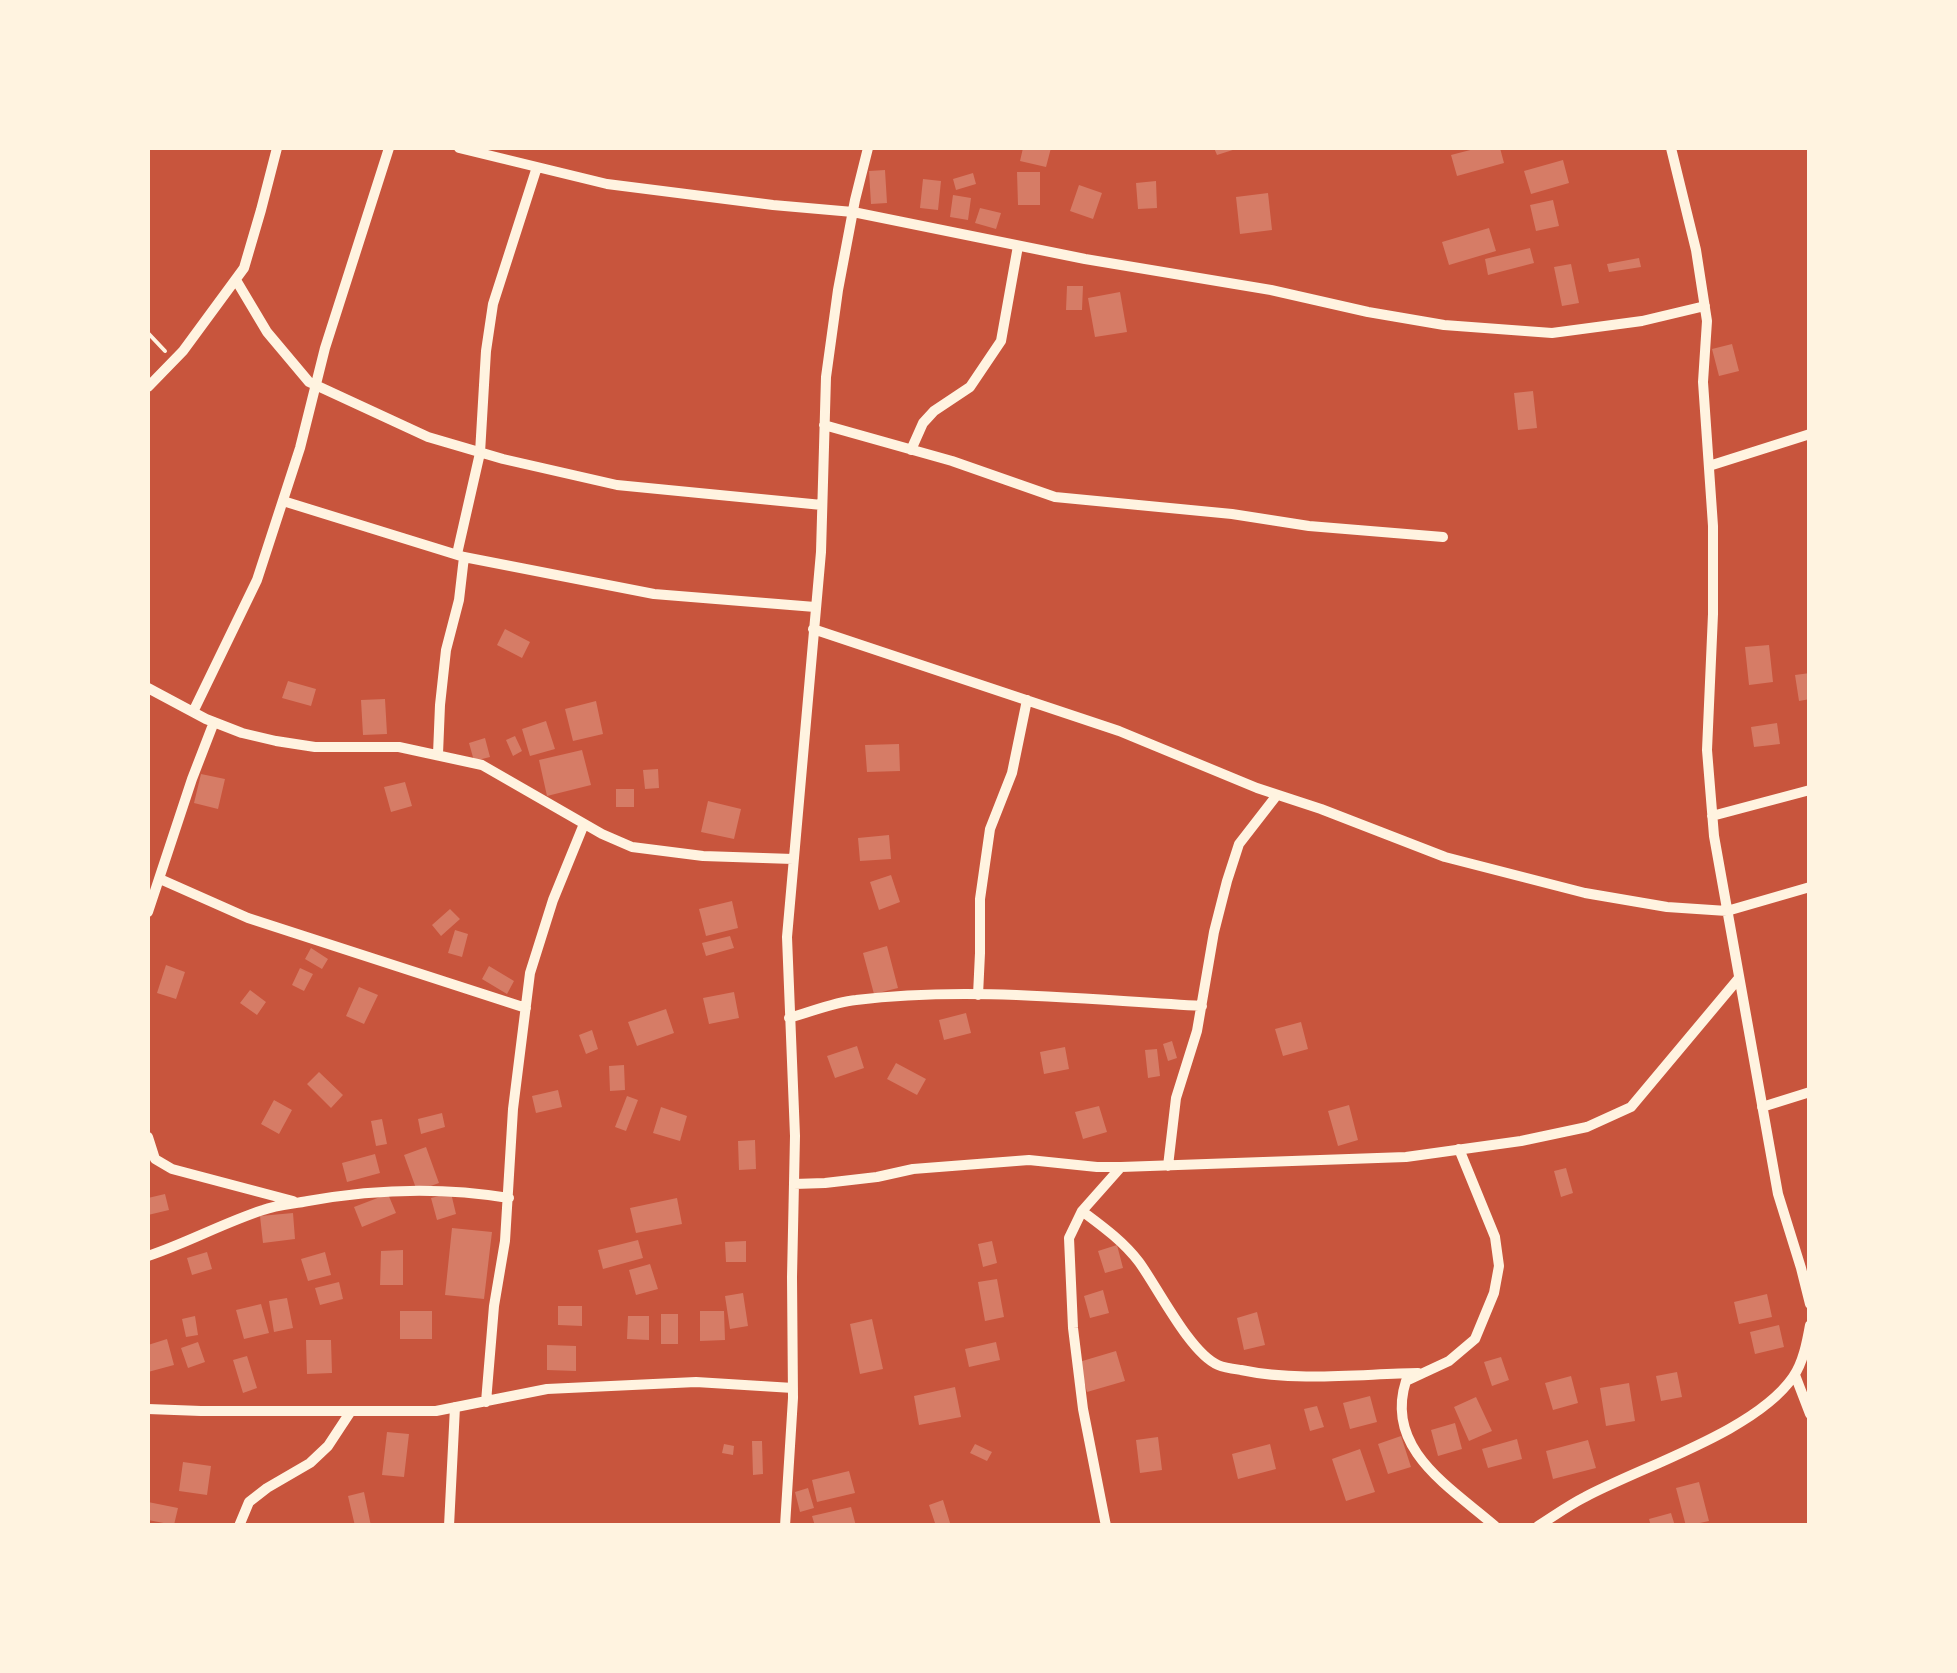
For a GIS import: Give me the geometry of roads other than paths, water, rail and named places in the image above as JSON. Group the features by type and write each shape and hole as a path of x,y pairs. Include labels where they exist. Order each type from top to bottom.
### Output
{"street":[{"path":"148,387 184,351 244,268 276,148"},
{"path":"193,712 257,580 389,148"},
{"path":"459,148 607,184 853,212 1085,260 1271,290 1444,325 1552,333 1642,321 1705,306"},
{"path":"786,1526 793,1388 795,1136 787,937 821,552 826,377 838,290 868,148"},
{"path":"1670,148 1696,250 1707,321 1702,382 1713,526 1707,750 1712,816 1778,1194 1810,1304"},
{"path":"438,754 446,650 459,600 460,555 480,453 493,304 537,167"},
{"path":"911,450 923,423 970,387 1001,341 1018,246"},
{"path":"236,280 267,332 309,382 428,437 616,485 822,505"},
{"path":"824,424 952,461 1055,498 1216,512 1309,526 1443,536"},
{"path":"1709,466 1810,434"},
{"path":"283,502 460,555 654,594 815,607"},
{"path":"813,630 1119,731 1445,857 1585,894 1667,907 1727,911 1810,887"},
{"path":"148,688 214,722 276,741 315,747 399,747 482,765 632,847 703,856 793,859"},
{"path":"978,995 980,898 990,829 1012,772 1028,700"},
{"path":"148,912 214,722"},
{"path":"1712,816 1810,790"},
{"path":"1168,1166 1176,1098 1197,1031 1214,932 1239,844 1277,795"},
{"path":"486,1402 530,972 584,824"},
{"path":"155,883 248,918 526,1008"},
{"path":"794,1184 877,1177 914,1168 1030,1160 1121,1167 1406,1157 1521,1141 1587,1127 1631,1107 1739,978"},
{"path":"789,1018 852,1000 978,995 1202,1006"},
{"path":"1762,1108 1810,1092"},
{"path":"148,1137 155,1159 172,1170 298,1203"},
{"path":"1460,1150 1495,1237 1498,1266 1494,1294 1475,1339 1450,1361 1406,1381 1400,1399 1410,1445 1439,1479 1495,1526"},
{"path":"1106,1526 1083,1409 1068,1238 1082,1210 1121,1167"},
{"path":"148,1256 266,1209 365,1192 480,1193 509,1198"},
{"path":"1082,1210 1138,1261 1193,1341 1217,1365 1257,1374 1423,1373"},
{"path":"1538,1526 1584,1497 1736,1425 1774,1399 1795,1375 1810,1326"},
{"path":"1795,1375 1810,1414"},
{"path":"148,1409 436,1411 547,1388 696,1382 793,1388"},
{"path":"449,1526 455,1407"},
{"path":"240,1526 249,1502 310,1463 328,1446 351,1411"}]}
